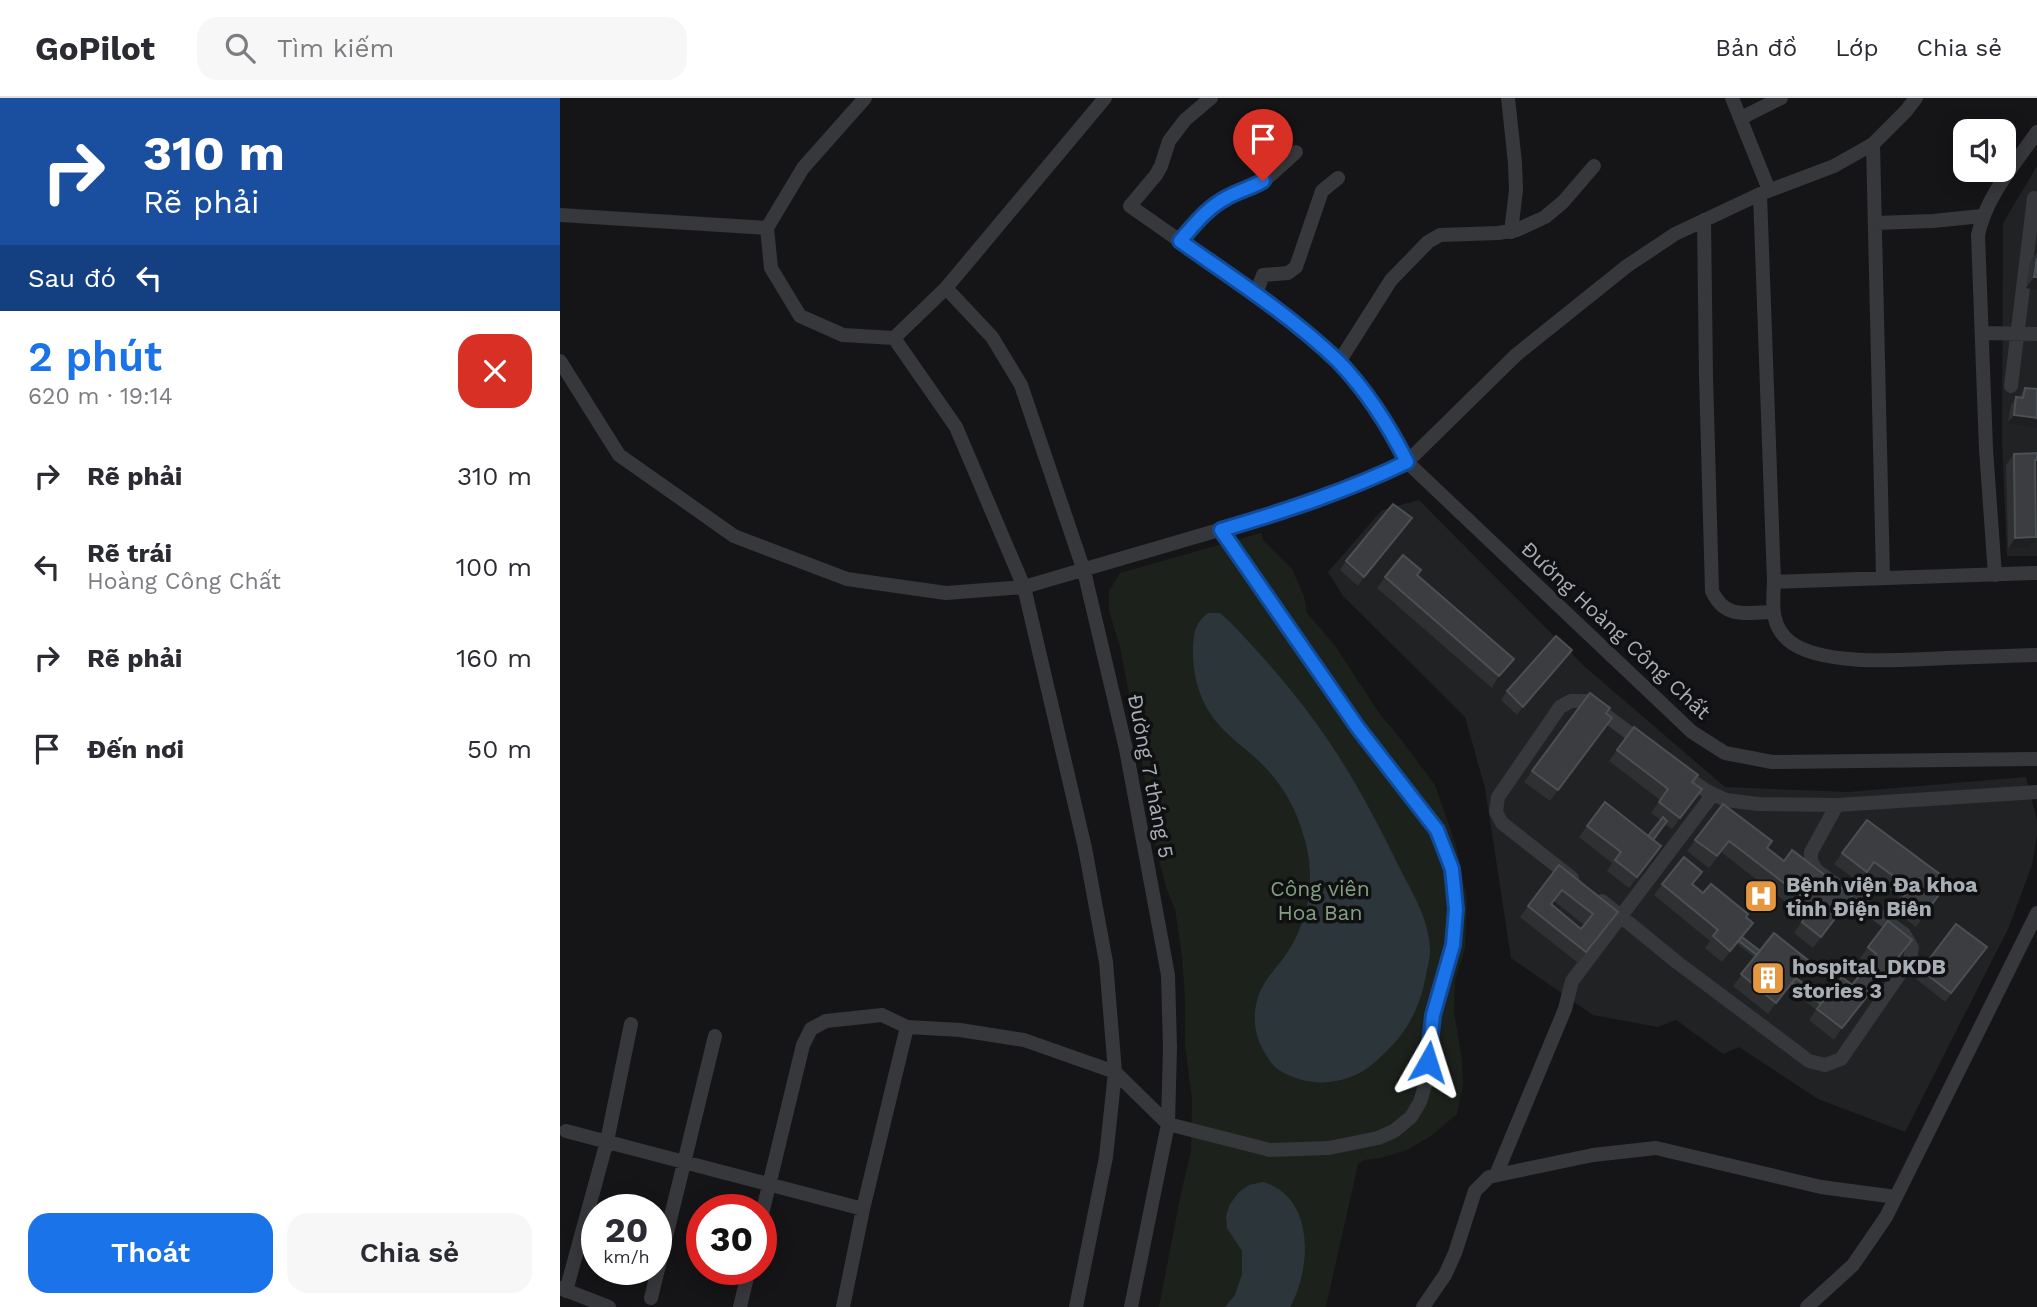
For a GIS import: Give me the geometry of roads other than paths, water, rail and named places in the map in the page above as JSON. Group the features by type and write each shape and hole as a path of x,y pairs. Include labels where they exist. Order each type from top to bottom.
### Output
{"street":[{"path":"865,98 803,168 767,228 771,268 800,316 843,335 894,338 947,288 1105,98"},
{"name":"Đường Hoàng Công Chất","path":"1211,98 1185,120 1169,141 1156,175 1130,206 1283,313 1339,362 1381,417 1407,462 1692,732 1725,753 1772,762 2037,759"},
{"path":"1508,98 1516,163 1511,232"},
{"path":"1732,98 1765,192 1774,582 1772,612 1776,625 1789,641 1802,649 1833,657 1886,660 2037,655"},
{"path":"1741,118 1781,98"},
{"path":"560,360 619,455 734,536 847,579 946,593 1024,587 1310,502 1368,481 1407,462 1516,355 1627,266 1675,234 1765,192 1834,166 1873,144 1916,98"},
{"path":"1995,575 1986,449 1978,235 1982,216 2037,132"},
{"path":"1873,144 1883,577"},
{"path":"1180,241 1205,213 1227,197 1251,189 1263,181 1296,152"},
{"path":"1339,362 1391,280 1427,242 1440,235 1511,232 1545,217 1563,202 1594,166"},
{"path":"1256,294 1264,275 1288,273 1296,267 1322,191 1338,178"},
{"path":"2011,386 2034,198"},
{"path":"560,215 767,228"},
{"path":"1875,223 1982,216"},
{"path":"1704,220 1712,591 1717,602 1727,611 1772,612"},
{"name":"Đường 7 tháng 5","path":"947,288 992,337 1021,385 1084,571 1126,749 1168,975 1168,1124 1131,1307"},
{"path":"1982,333 2037,334"},
{"path":"894,338 956,428 1024,587 1063,747 1095,898 1106,962 1115,1072 1106,1157 1076,1307"},
{"path":"767,1194 803,1045 811,1029 826,1021 882,1015 907,1027 960,1030 1024,1040 1115,1072 1168,1124 1270,1150 1329,1148 1378,1138 1411,1117 1420,1102 1427,1080 1433,1015 1453,945 1456,909 1452,869 1437,830 1358,728 1221,530"},
{"path":"1774,582 2037,573"},
{"path":"1651,750 1587,701 1572,701 1560,707 1498,797 1496,812 1502,824 1678,963 1809,1061 1825,1065 1841,1059 1910,959 1912,948 1904,934 1816,870 1811,861 1811,852 1837,805"},
{"path":"1672,766 1704,790 1726,800 1758,804 1837,805 2037,792"},
{"path":"1496,1175 1565,1009 1572,981 1713,794"},
{"path":"1807,1307 1853,1265 1886,1217 2037,913"},
{"path":"609,1307 563,1289 607,1142 631,1024"},
{"path":"843,1307 863,1209 907,1027"},
{"path":"651,1298 715,1037"},
{"path":"566,1131 863,1209"},
{"path":"1423,1307 1450,1264 1475,1191 1489,1177 1496,1175 1593,1156 1656,1148 1821,1187 1896,1197"},
{"path":"740,1307 745,1285"}],"place":[{"name":"Bệnh viện Đa khoa tỉnh Điện Biên","path":"1761,896"},
{"name":"hospital_DKDB stories 3","path":"1768,978"}],"park label":[{"name":"Công viên Hoa Ban","path":"1320,900"}]}
